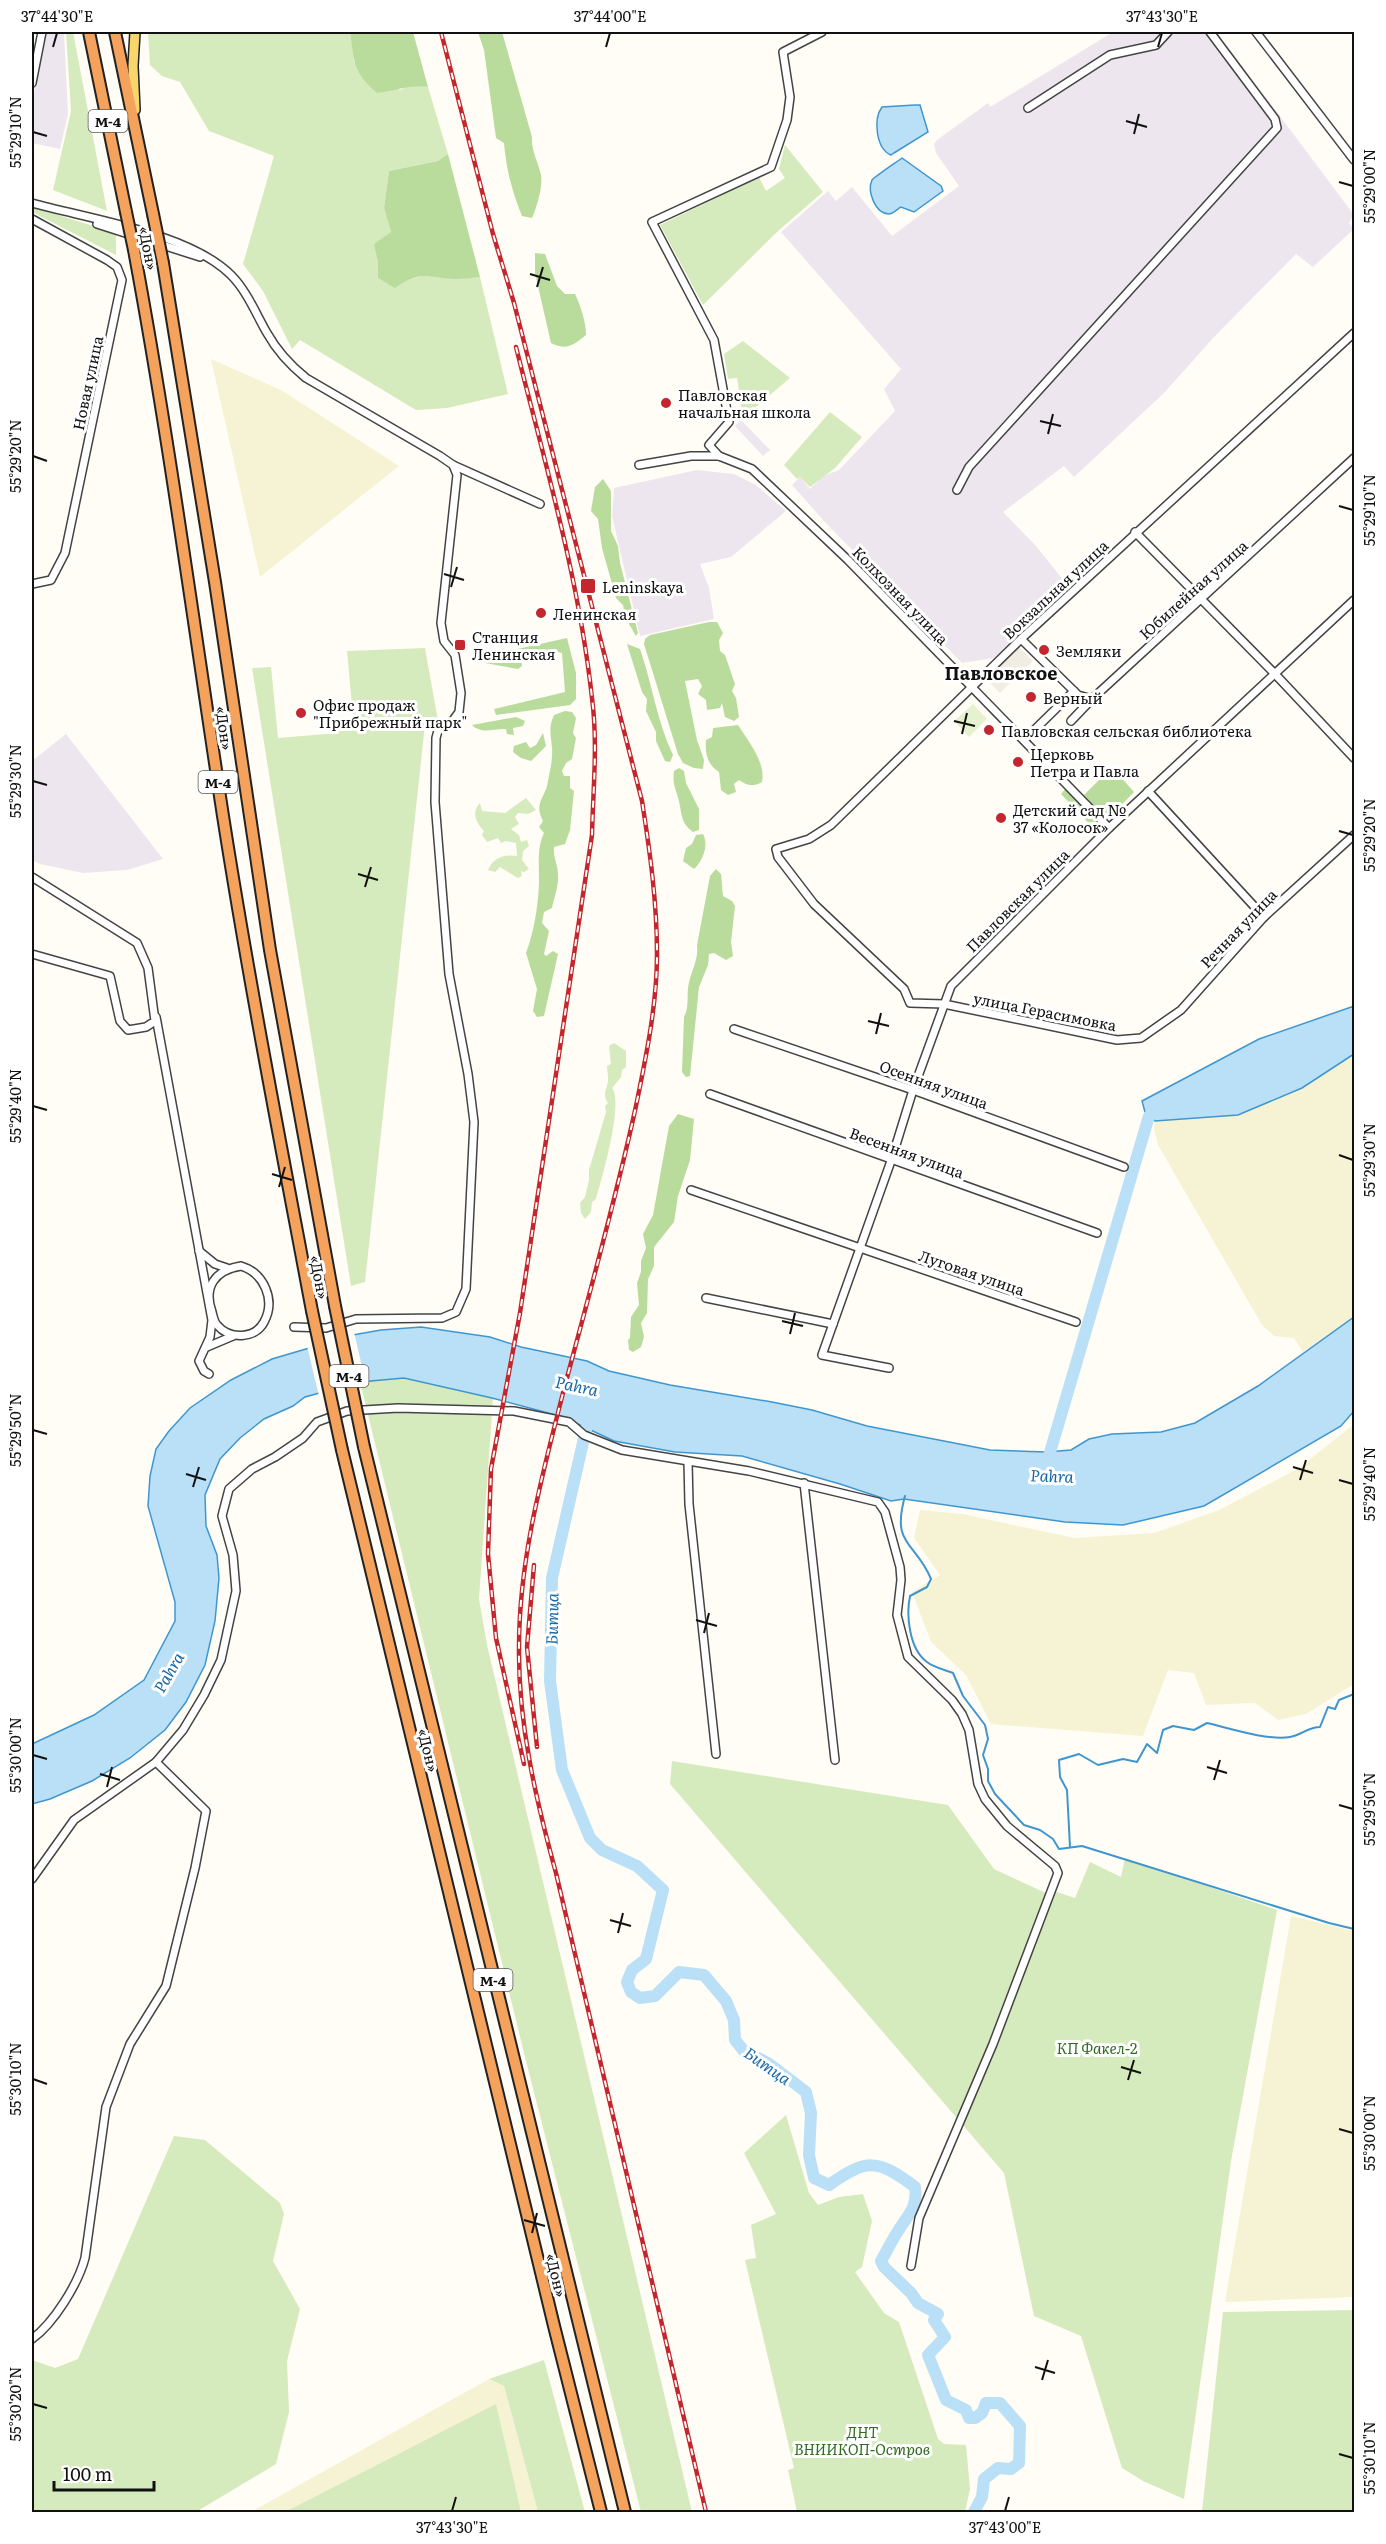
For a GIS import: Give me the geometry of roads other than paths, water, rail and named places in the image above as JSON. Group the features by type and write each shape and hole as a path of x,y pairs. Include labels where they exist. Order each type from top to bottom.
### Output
{"highway":[{"name":"«Дон»","path":"89,32 134,250 168,446 245,953 271,1106 312,1311 397,1684 601,2512"},
{"name":"«Дон»","path":"115,32 163,263 215,582 270,951 334,1306 364,1447 625,2512"}],"main road":[{"path":"135,32 133,66 135,122"}],"street":[{"path":"32,83 42,32"},
{"path":"719,456 709,445 729,422 714,340 652,222 771,167 787,120 790,97 783,52 822,32"},
{"path":"1028,108 1110,55 1156,45 1168,32"},
{"path":"957,490 969,467 1277,128 1275,119 1210,32"},
{"path":"1256,32 1354,160"},
{"path":"32,203 191,254 222,267 240,286 268,336 295,369 306,378 453,465 540,504"},
{"name":"Новая улица","path":"32,219 117,267 122,280 65,554 51,580 32,584"},
{"name":"Вокзальная улица","path":"778,857 776,849 809,839 831,825 1021,639 1354,333"},
{"name":"Колхозная улица","path":"639,465 691,456 719,456 752,470 794,507 1109,828"},
{"name":"Юбилейная улица","path":"1071,721 1092,699 1203,600 1354,458"},
{"path":"294,1327 326,1328 356,1319 442,1318 456,1312 466,1289 474,1122 465,1054 449,974 435,802 436,738 439,727 451,723 459,712 461,693 455,655 444,641 441,623 457,475 453,465"},
{"path":"1135,532 1354,758"},
{"name":"Павловская улица","path":"944,1004 951,986 1109,828 1354,600"},
{"path":"1021,639 1078,695 1092,699"},
{"path":"1024,740 1074,691"},
{"path":"1148,791 1264,917"},
{"name":"Речная улица","path":"1141,1038 1181,1010 1264,917 1354,835"},
{"name":"улица Герасимовка","path":"778,857 814,904 904,989 910,1003 944,1004 1117,1040 1141,1038"},
{"path":"32,878 130,937 137,943 146,959 212,1320 207,1347 199,1361 204,1371 209,1374"},
{"path":"32,954 110,976 120,1021 128,1030 151,1025 156,1014"},
{"path":"889,1368 822,1355 944,1004"},
{"name":"Осенняя улица","path":"734,1029 913,1090 1124,1167"},
{"name":"Весенняя улица","path":"710,1094 891,1161 1097,1233"},
{"name":"Луговая улица","path":"691,1190 1076,1322"},
{"path":"200,1251 215,1264 227,1268 241,1266 248,1268 260,1278 270,1297 268,1314 261,1327 248,1335 233,1336 207,1347"},
{"path":"227,1268 216,1276 210,1290 209,1304 216,1324 233,1336"},
{"path":"706,1298 832,1324"},
{"path":"32,1879 74,1820 156,1762 183,1730 221,1660 236,1591 233,1555 222,1516 229,1489 252,1469 303,1438 317,1422 347,1411 390,1408 514,1411 569,1422 584,1435 622,1450 749,1471 878,1502 885,1512 900,1567 901,1580 897,1615 908,1657 952,1700 962,1714 969,1731 978,1784 985,1799 1007,1826 1055,1866 1058,1873 1058,1879 993,2044 919,2218 910,2266"},
{"path":"688,1462 689,1504 716,1754"},
{"path":"804,1483 835,1760"},
{"path":"32,2339 55,2313 80,2276 85,2258 106,2107 130,2044 166,1986 195,1868 206,1811 156,1762"}],"water":[{"path":"920,105 928,132 891,155 886,152 879,140 877,126 882,107"},
{"path":"902,158 941,186 943,191 914,212 901,207 890,214 884,213 876,206 871,196 872,180"},
{"path":"1354,1006 1354,1054 1302,1088 1238,1115 1155,1121 1145,1112 1142,1101 1259,1039"},
{"name":"Pahra","path":"1354,1317 1354,1411 1341,1426 1204,1506 1123,1525 1065,1522 904,1499 891,1501 742,1456 675,1452 614,1441 563,1417 404,1378 360,1382 305,1397 293,1406 264,1419 240,1438 220,1459 205,1495 206,1526 217,1555 219,1578 215,1621 205,1665 186,1702 165,1730 130,1758 92,1781 32,1804 32,1744 94,1715 144,1680 175,1621 175,1602 148,1506 150,1476 156,1449 190,1408 231,1380 272,1359 316,1346 330,1339 381,1330 421,1327 490,1337 521,1347 587,1361 609,1371 670,1385 812,1410 867,1426 990,1450 1046,1452 1071,1450 1089,1439 1112,1434 1161,1432 1195,1423 1258,1386"}],"waterway":[{"name":"Pahra","path":"1046,1466 1149,1116"},
{"name":"Битца","path":"587,1415 587,1425 552,1578 550,1681 562,1770 590,1838 602,1850 637,1866 663,1890 646,1959 632,1970 627,1982 631,1992 640,1998 655,1996 679,1972 704,1975 726,2001 734,2020 735,2040 744,2051 768,2063 806,2092 811,2113 809,2155 814,2178 829,2185 853,2170 872,2165 891,2171 915,2187 915,2200 911,2210 881,2261 918,2303 938,2314 934,2320 945,2337 928,2355 946,2400 966,2410 969,2418 975,2418 982,2413 986,2403 1000,2403 1020,2426 1019,2463 1011,2469 998,2468 984,2479 982,2497 974,2512"},
{"path":"905,1496 901,1512 903,1534 931,1579 927,1587 910,1596 908,1612 910,1631 916,1649 927,1662 953,1673 963,1696 985,1725 988,1739 983,1755 988,1769 988,1781 995,1794 1024,1825 1040,1830 1053,1839 1059,1849 1082,1846 1354,1929"},
{"path":"1070,1847 1067,1790 1060,1777 1059,1760 1079,1754 1098,1765 1123,1759 1137,1762 1147,1744 1157,1753 1163,1730 1173,1726 1194,1730 1207,1723 1260,1736 1290,1737 1320,1727 1328,1707 1335,1709 1339,1700 1354,1694"}],"railway":[{"path":"441,32 493,234 514,303 642,801 648,839 656,915 657,954 650,1031 619,1178 533,1518 520,1615 519,1676 525,1733 535,1789 706,2512"},
{"path":"516,347 560,521 579,609 594,715 595,749 592,835 520,1313 491,1469 488,1554 496,1638 524,1764"},
{"path":"534,1565 527,1647 537,1747"}],"place":[{"name":"Павловская начальная школа","path":"666,403"},
{"name":"Leninskaya","path":"588,586"},
{"name":"Ленинская","path":"541,613"},
{"name":"Станция Ленинская","path":"460,645"},
{"name":"Земляки","path":"1044,650"},
{"name":"Верный","path":"1031,697"},
{"name":"Офис продаж \"Прибрежный парк\"","path":"301,713"},
{"name":"Павловская сельская библиотека","path":"989,730"},
{"name":"Церковь Петра и Павла","path":"1018,762"},
{"name":"Детский сад № 37 «Колосок»","path":"1001,818"}],"district":[{"name":"Павловское","path":"1001,672"}],"park label":[{"name":"КП Факел-2","path":"1097,2047"},
{"name":"ДНТ ВНИИКОП-Остров","path":"862,2440"}]}
